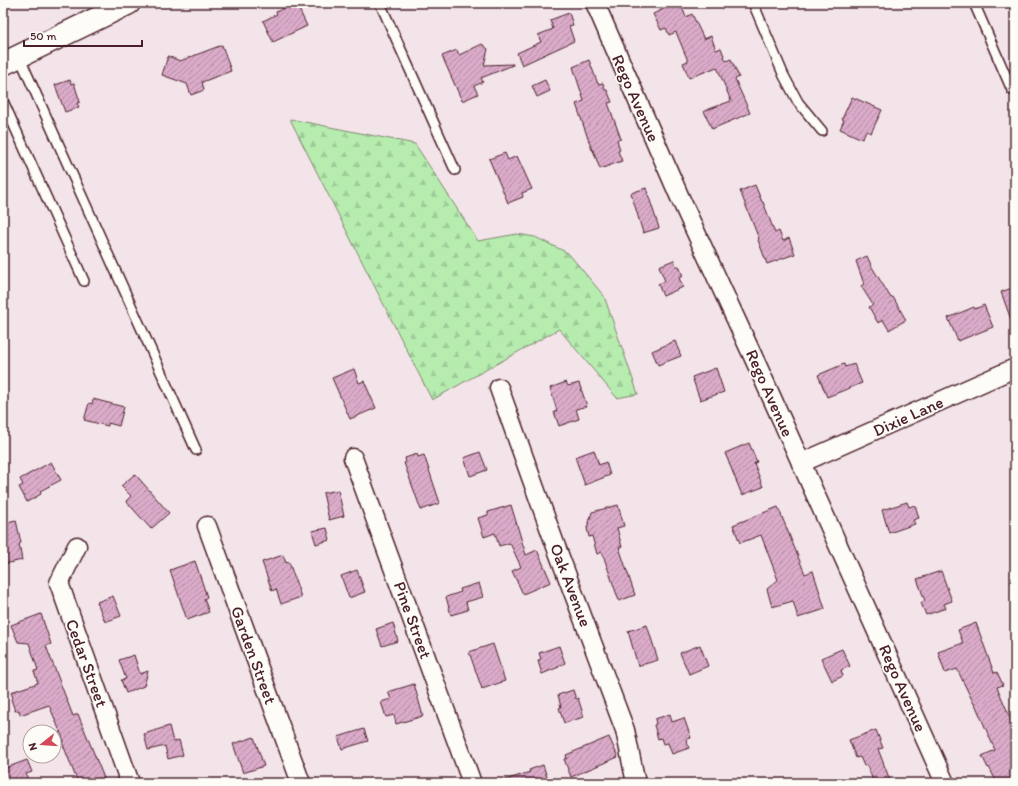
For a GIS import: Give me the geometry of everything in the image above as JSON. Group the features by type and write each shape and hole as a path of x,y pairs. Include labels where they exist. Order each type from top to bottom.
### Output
{"street":[{"path":"11,60 106,8 129,3"},
{"name":"Rego Avenue","path":"595,3 681,200 946,783"},
{"name":"Dixie Lane","path":"801,463 1015,368"},
{"name":"Oak Avenue","path":"500,388 555,544 625,730 636,783"},
{"name":"Pine Street","path":"353,458 472,783"},
{"name":"Garden Street","path":"207,526 301,783"},
{"name":"Cedar Street","path":"77,546 59,583 130,783"}],"lane":[{"path":"380,3 455,170"},
{"path":"753,3 784,76 798,102 822,131"},
{"path":"974,3 1012,90"},
{"path":"11,60 196,450"},
{"path":"3,101 84,281"}],"green space":[{"path":"290,119 415,144 478,241 517,234 535,237 568,253 604,296 638,394 617,398 559,329 432,400"}],"building":[{"path":"680,3 686,17 692,14 704,39 711,36 716,50 721,48 726,61 731,59 739,77 735,79 750,113 712,129 704,111 731,101 717,67 689,78 683,63 688,61 676,32 669,35 666,28 661,30 653,14"},
{"path":"290,5 291,8 297,5 307,26 273,42 263,21"},
{"path":"569,13 573,25 569,26 574,41 522,65 517,53 541,42 538,35 553,29 550,20"},
{"path":"482,44 488,49 484,65 513,65 481,78 483,82 474,86 478,94 462,101 442,56 457,50 459,55"},
{"path":"222,45 231,71 202,82 204,90 191,95 187,84 162,75 168,56 180,61"},
{"path":"589,60 598,84 603,83 612,102 608,103 621,139 617,140 620,150 618,151 622,161 600,169 576,104 584,101 573,67"},
{"path":"70,80 71,84 74,83 80,102 77,103 79,107 65,112 55,85"},
{"path":"545,80 550,91 537,97 532,86"},
{"path":"852,97 882,110 871,133 866,131 862,139 840,129 844,120 842,119"},
{"path":"505,153 508,160 517,156 532,189 522,193 523,197 508,203 489,159"},
{"path":"755,185 775,233 779,231 783,241 789,238 795,254 767,264 740,191"},
{"path":"646,188 659,228 643,233 631,193"},
{"path":"867,256 872,267 891,298 893,297 906,320 889,330 883,320 878,323 869,307 873,305 861,286 864,284 856,261"},
{"path":"674,260 676,266 679,266 683,276 679,278 683,287 663,296 658,284 665,281 659,266"},
{"path":"1015,287 1015,325 1013,325 1001,292"},
{"path":"984,305 993,327 958,341 948,318 974,307 975,309"},
{"path":"675,341 681,356 658,365 652,351"},
{"path":"844,364 845,367 854,364 862,383 827,397 818,375"},
{"path":"716,368 724,392 700,400 692,377"},
{"path":"354,369 359,383 364,381 376,408 350,419 332,378"},
{"path":"566,382 568,386 579,383 587,406 576,409 579,419 559,426 554,412 557,411 550,388"},
{"path":"93,399 124,407 119,426 108,423 108,426 84,420 89,403 92,404"},
{"path":"749,443 757,462 754,463 763,487 742,495 725,453"},
{"path":"594,450 599,465 606,462 610,475 585,485 575,457"},
{"path":"480,452 487,470 470,476 464,458"},
{"path":"417,454 418,457 424,455 440,503 421,510 404,463 406,462 405,458"},
{"path":"51,462 61,480 40,491 41,494 27,502 19,487 23,485 20,479"},
{"path":"135,474 169,513 151,529 126,501 131,496 121,486"},
{"path":"338,490 344,516 329,520 323,493"},
{"path":"907,502 909,507 915,505 919,518 913,520 915,524 889,533 882,510"},
{"path":"511,505 526,555 537,550 551,582 523,594 512,571 521,567 510,543 499,546 495,533 484,537 478,518 488,515 488,512"},
{"path":"618,505 624,526 617,528 622,547 619,547 635,595 619,601 602,552 597,554 592,536 589,537 587,528 592,512"},
{"path":"778,507 805,574 813,571 825,609 798,618 793,601 772,607 767,589 778,580 761,535 740,543 733,525"},
{"path":"16,520 21,543 19,544 22,560 5,564 3,555 3,523"},
{"path":"327,528 330,540 316,544 312,531"},
{"path":"283,555 286,563 289,562 301,597 281,604 276,589 272,591 262,562"},
{"path":"195,561 207,597 204,599 209,612 187,620 170,570"},
{"path":"357,570 365,592 349,598 341,576"},
{"path":"941,571 952,601 944,604 946,608 926,615 921,603 925,601 917,579"},
{"path":"479,583 483,597 466,602 468,610 451,615 446,597 461,592 460,589"},
{"path":"113,596 121,616 105,622 97,602"},
{"path":"41,614 51,644 46,646 73,716 78,714 106,783 78,783 62,742 64,741 62,736 62,724 57,724 49,705 20,715 19,710 15,711 11,699 13,698 11,692 38,683 34,671 38,670 29,643 18,642 11,625"},
{"path":"393,623 398,641 382,646 376,629"},
{"path":"976,623 994,673 997,672 1003,685 997,687 1015,729 1015,781 1010,783 997,783 989,767 988,768 982,756 995,750 975,704 957,669 945,673 938,652 963,643 958,630"},
{"path":"647,625 658,660 638,666 628,631"},
{"path":"493,644 505,681 482,689 469,652"},
{"path":"700,645 708,666 689,674 680,653"},
{"path":"559,646 565,663 542,674 538,661 541,659 539,653"},
{"path":"842,649 850,666 841,670 843,676 832,681 821,658"},
{"path":"134,655 140,674 148,671 144,686 126,693 121,680 126,679 119,660"},
{"path":"414,684 423,716 396,724 394,715 386,717 381,702 391,699 388,692"},
{"path":"573,690 576,699 578,698 584,717 564,723 559,708 561,707 558,695"},
{"path":"670,714 672,722 684,718 691,738 686,739 689,748 672,754 668,743 663,744 661,738 658,739 654,725 656,724 655,719"},
{"path":"169,726 173,742 179,740 183,755 168,759 165,746 148,750 144,734"},
{"path":"364,729 368,741 342,749 338,737"},
{"path":"876,730 883,748 878,749 891,783 874,783 867,765 864,766 860,757 856,758 849,740"},
{"path":"254,737 264,766 243,773 233,744"},
{"path":"609,737 618,757 571,777 564,759 567,758 566,755"},
{"path":"22,762 22,764 29,764 32,772 26,774 29,783 3,783 3,769"},
{"path":"543,765 549,783 503,783 502,781 530,772 529,770"}]}
